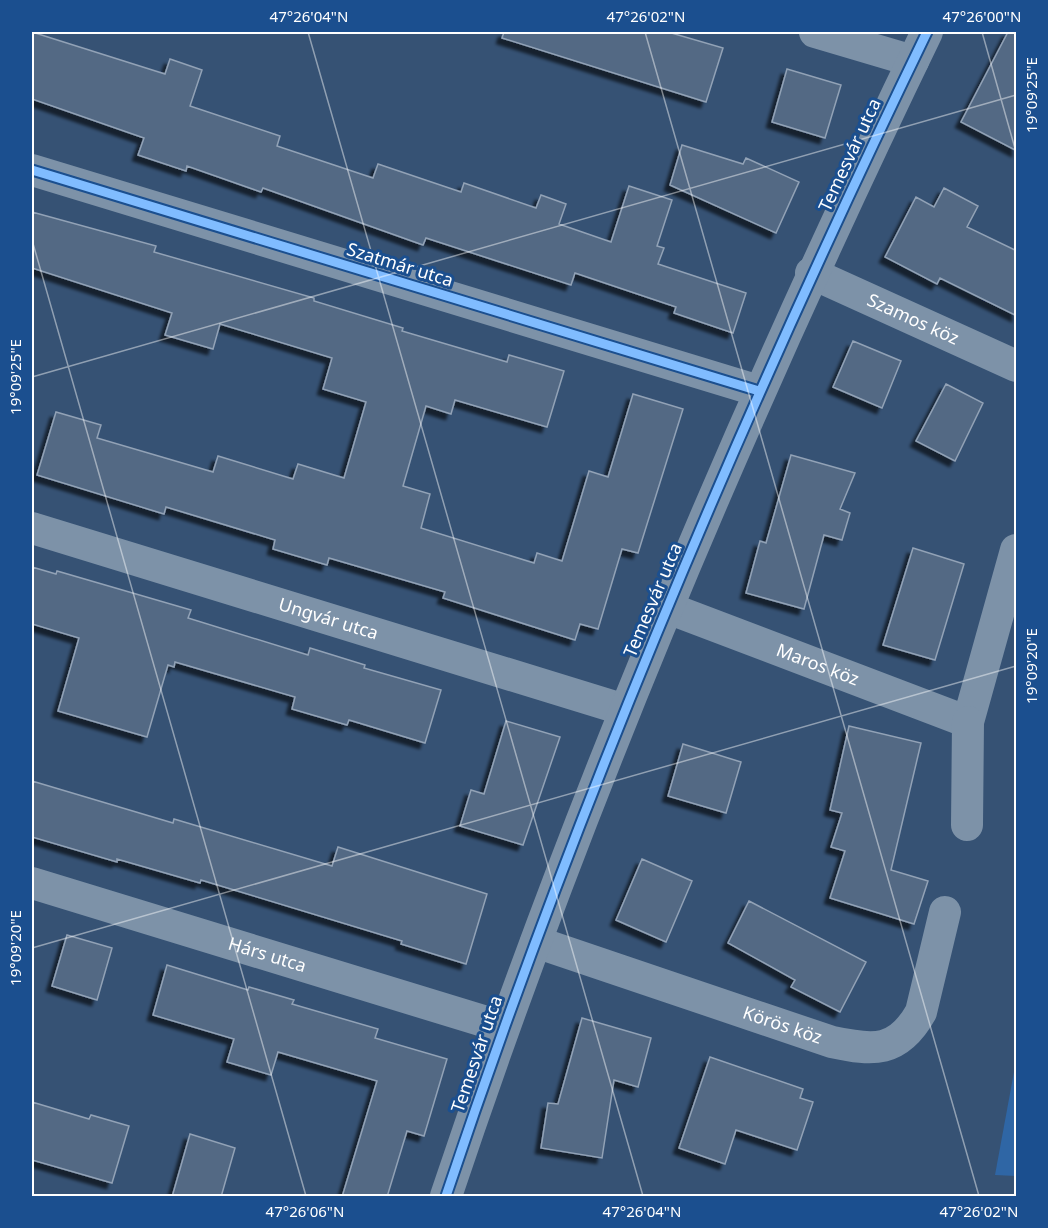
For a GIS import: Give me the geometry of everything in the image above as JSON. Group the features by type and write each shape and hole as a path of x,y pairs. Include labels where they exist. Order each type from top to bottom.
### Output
{"street":[{"path":"815,32 912,61"},
{"name":"Temesvár utca","path":"446,1197 503,1027 625,710 759,391 812,273 927,32"},
{"name":"Szatmár utca","path":"32,170 759,391"},
{"name":"Szamos köz","path":"812,273 1017,366"},
{"name":"Ungvár utca","path":"32,528 625,710"},
{"path":"967,825 968,722 1017,550"},
{"name":"Maros köz","path":"668,608 968,722"},
{"name":"Hárs utca","path":"32,883 503,1027"},
{"name":"Körös köz","path":"536,942 832,1042 866,1049 892,1044 913,1026 921,1012 945,912"}],"shaded area":[{"path":"1016,1061 1016,1176 995,1175"}],"building":[{"path":"32,32 165,74 170,59 202,70 190,106 280,136 277,146 373,178 378,164 461,192 464,183 536,208 541,195 566,204 559,224 611,242 629,186 672,200 657,246 664,248 658,264 746,293 733,333 674,313 676,307 575,273 571,285 426,238 423,245 263,188 261,192 187,166 186,171 138,155 144,138 32,99"},
{"path":"504,32 668,32 723,48 706,102 502,38"},
{"path":"1008,32 1017,32 1017,151 961,122"},
{"path":"787,69 841,85 825,138 772,122"},
{"path":"682,145 743,164 746,158 799,182 776,233 670,185"},
{"path":"944,188 978,206 967,227 1017,251 1017,316 940,278 937,284 885,257 916,197 934,207"},
{"path":"32,212 156,246 154,252 314,298 314,301 403,328 402,331 507,362 509,355 564,371 547,427 455,400 451,414 426,406 403,486 430,494 421,528 534,563 537,553 562,561 589,471 608,477 633,394 683,409 638,553 622,549 598,629 580,624 575,640 443,598 445,592 329,558 327,565 273,549 275,540 166,507 164,514 37,475 56,412 101,425 97,438 213,472 218,456 293,479 298,464 344,478 366,402 323,389 332,358 220,324 213,349 165,335 172,313 32,268"},
{"path":"853,341 901,361 882,408 833,387"},
{"path":"946,384 983,403 955,461 916,441"},
{"path":"791,455 855,473 840,509 850,513 842,540 824,535 804,609 746,593 760,541 766,543"},
{"path":"913,548 964,564 935,660 883,645"},
{"path":"32,567 56,574 57,571 191,610 188,618 308,655 310,648 365,665 364,668 441,690 425,743 349,720 347,725 292,709 295,697 175,662 174,667 168,665 147,737 58,711 79,638 32,624"},
{"path":"506,721 560,737 523,845 460,826 471,790 484,794"},
{"path":"849,726 921,743 891,870 928,881 914,924 830,898 845,851 831,847 842,813 830,810"},
{"path":"683,744 741,762 726,813 668,796"},
{"path":"32,781 173,823 174,819 332,866 338,847 487,894 466,964 401,944 402,941 201,880 200,883 117,859 117,862 32,837"},
{"path":"642,859 692,881 666,942 616,920"},
{"path":"749,901 866,962 840,1012 791,987 795,980 728,943"},
{"path":"67,935 112,948 97,1000 52,986"},
{"path":"167,965 248,990 249,987 294,1000 292,1004 378,1029 375,1038 447,1059 424,1136 407,1131 387,1197 342,1197 377,1081 278,1052 271,1075 227,1062 234,1039 153,1015"},
{"path":"582,1018 651,1038 638,1087 614,1080 602,1158 541,1148 548,1103 558,1104"},
{"path":"710,1057 803,1089 800,1098 813,1102 797,1150 736,1130 725,1164 679,1148"},
{"path":"32,1102 89,1119 91,1115 129,1126 112,1183 32,1160"},
{"path":"190,1134 235,1148 221,1197 172,1197"}],"cycle path":[{"path":"446,1196 497,1047 552,899 608,752 668,606 793,317 927,32"},
{"path":"32,170 759,391"}]}
